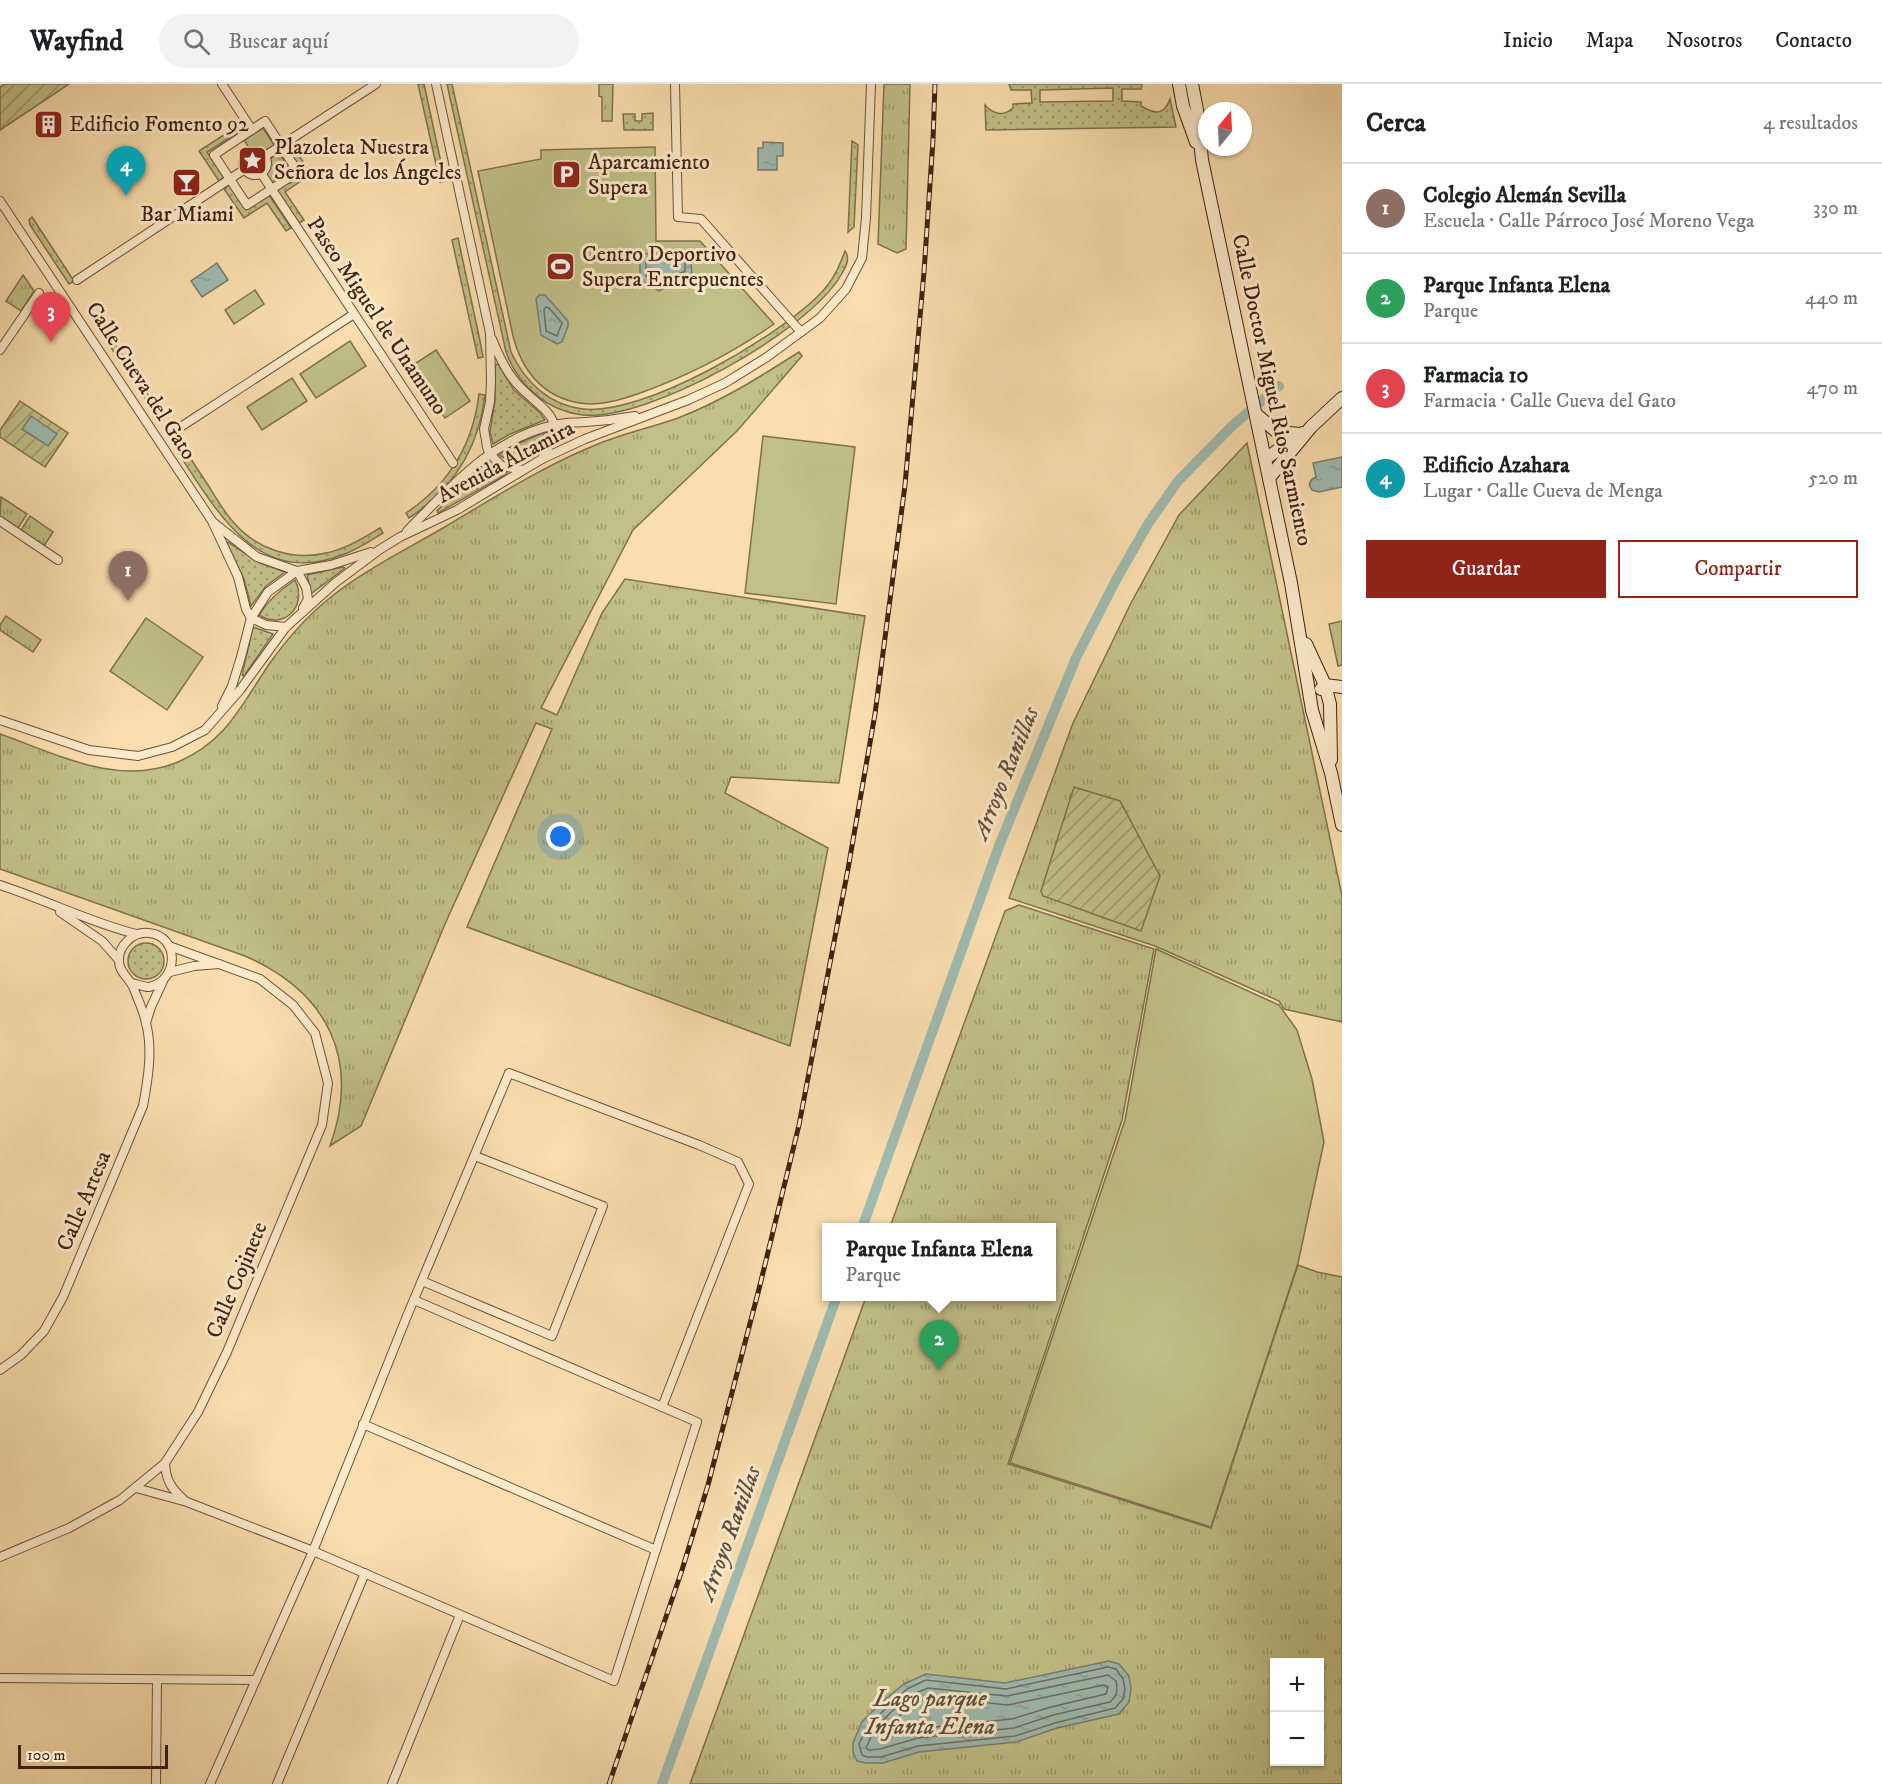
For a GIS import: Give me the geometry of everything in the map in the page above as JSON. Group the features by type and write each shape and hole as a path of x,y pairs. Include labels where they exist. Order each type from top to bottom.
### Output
{"main road":[{"name":"Calle Doctor Miguel Rios Sarmiento","path":"1179,84 1183,106 1202,160"},
{"name":"Calle Doctor Miguel Rios Sarmiento","path":"1192,84 1202,160 1300,629 1312,710 1331,773 1342,825"},
{"path":"1269,478 1311,427 1342,398"},
{"path":"1257,415 1277,432 1300,434"},
{"path":"1265,459 1311,427"},
{"path":"1265,459 1286,459"},
{"name":"Calle Doctor Miguel Rios Sarmiento","path":"1300,629 1325,686 1338,723 1331,773"},
{"path":"1313,659 1323,671 1342,686"},
{"path":"1338,723 1321,717 1312,710 1317,692 1325,686 1342,686"}],"street":[{"path":"222,84 252,130"},
{"path":"266,156 376,84"},
{"path":"436,84 489,333 490,402 484,429 489,453 502,466 523,470"},
{"path":"675,84 678,217 701,219 801,332"},
{"name":"Avenida Altamira","path":"0,720 89,750 138,756 172,747 205,730 240,690 286,627 335,583 379,550 457,510 542,459 585,439 725,383 767,357 820,318 846,289 862,258 866,218 871,84"},
{"path":"265,122 298,172 247,205 214,155 238,139 265,122"},
{"path":"238,139 248,153"},
{"path":"251,151 259,151 266,156 267,164 261,173 254,174 245,169 244,159 251,151"},
{"path":"77,280 245,169"},
{"path":"261,173 271,189"},
{"name":"Paseo Miguel de Unamuno","path":"271,189 453,463"},
{"name":"Calle Cueva del Gato","path":"0,201 212,521"},
{"path":"0,350 39,293"},
{"name":"Calle Cueva del Gato","path":"176,430 354,314"},
{"path":"489,333 502,363 518,386 545,408 555,424 553,442 542,459"},
{"name":"Avenida Altamira","path":"401,537 462,476 489,453 523,435 555,424 613,420 662,410"},
{"path":"0,521 58,560"},
{"path":"212,521 256,556 297,571 306,586 308,599 302,611"},
{"path":"212,521 238,577 250,618 266,625 286,627"},
{"name":"Avenida Altamira","path":"218,715 232,686 250,618 268,592 297,571 331,565 379,550"},
{"path":"0,885 37,897 108,927 161,937 169,946 173,959 170,972 163,981 148,987 132,983 122,973 118,959 102,941 37,897"},
{"path":"118,959 126,941 136,934"},
{"name":"Calle Cojinete","path":"0,1557 69,1528 120,1500 165,1463 198,1412 226,1352 322,1125 328,1083 315,1033 294,1005 260,979 169,946"},
{"name":"Calle Cojinete","path":"170,972 194,966 222,964"},
{"name":"Calle Artesa","path":"146,1023 163,981"},
{"name":"Calle Artesa","path":"0,1370 21,1355 45,1331 63,1297 143,1106 148,1078 149,1050 146,1023 132,983"},
{"path":"210,1784 313,1551 414,1299 510,1074 699,1145 738,1162 749,1184 662,1407"},
{"path":"422,1281 552,1336 603,1206 475,1155"},
{"path":"136,1488 187,1502 313,1551 614,1681 697,1422 414,1299"},
{"path":"363,1424 656,1550"},
{"path":"165,1463 165,1473 172,1489 187,1502"},
{"path":"277,1784 365,1573"},
{"path":"392,1784 460,1615"},
{"path":"0,1678 256,1680"},
{"path":"156,1784 157,1679"}],"green space":[{"path":"5,84 69,84 0,130 0,87"},
{"path":"418,84 424,84 445,181 440,182"},
{"path":"447,84 452,84 511,352 531,382 559,403 583,409 609,408 640,400 674,387 743,351 800,312 829,284 845,251 846,266 823,298 796,322 724,369 647,404 612,413 583,415 557,408 526,385 511,364 506,352"},
{"path":"599,84 613,84 612,121 602,121 602,97 599,96"},
{"path":"884,84 910,84 906,249 897,253 878,244"},
{"path":"1009,84 1142,84 1141,89 1122,89 1122,101 1141,102 1141,106 1158,112 1168,105 1170,99 1176,127 986,130 985,105 991,111 1006,113 1013,108 1013,104 1032,103 1031,90 1011,90","holes":["1113,88 1113,101 1040,102 1040,90"]},
{"path":"653,113 653,130 624,130 623,114 635,114 635,121 642,121 642,114"},
{"path":"242,123 245,128 207,152 224,178 219,181 199,151"},
{"path":"263,128 274,145 265,151 255,147 249,148 244,140"},
{"path":"852,141 858,145 854,227 848,232"},
{"path":"292,145 311,174 285,192 304,220 299,223 277,190 303,172 287,148"},
{"name":"Centro Deportivo Supera Entrepuentes","path":"655,147 656,241 700,241 774,324 711,362 637,394 597,404 562,398 540,384 523,363 517,350 478,171 541,159 541,150"},
{"path":"279,153 290,170 272,182 266,173 270,159"},
{"path":"229,185 246,210 269,195 291,228 286,231 267,203 244,218 224,189"},
{"path":"32,217 74,281 69,284 30,225 29,220"},
{"path":"458,238 483,357 478,358 452,240"},
{"path":"23,275 34,291 21,311 6,301"},
{"path":"255,290 264,304 234,324 225,310"},
{"path":"103,325 150,398 146,400 98,328"},
{"path":"350,341 366,366 316,398 300,374"},
{"path":"436,350 470,401 445,418 410,367"},
{"path":"799,352 802,356 737,431 633,530 541,708 557,715 602,613 625,579 865,616 839,783 731,777 725,793 828,848 790,1046 467,927 552,729 536,723 445,924 361,1126 330,1146 339,1115 341,1085 339,1058 330,1032 317,1009 298,989 274,971 245,956 0,869 0,734 65,758 110,769 132,771 155,769 178,762 195,753 221,732 298,628 322,604 357,578 554,464 603,442 667,422 710,404"},
{"path":"498,364 514,390 545,420 510,434 493,444 490,432 495,401 495,365"},
{"path":"292,378 307,401 262,430 247,407"},
{"path":"479,394 485,395 482,414 470,449 461,465 439,494 409,518 406,513 434,490 456,462 471,430"},
{"path":"20,401 68,433 45,467 0,437 0,430"},
{"path":"170,427 230,519 253,540 264,546 288,554 313,555 340,549 380,528 383,533 348,553 311,563 284,561 260,550 238,534 202,490 171,442"},
{"path":"548,433 546,442 542,449 530,459 515,461 499,455 526,440"},
{"path":"763,436 855,447 836,604 745,593"},
{"path":"1247,443 1342,896 1342,1022 1284,1009 1279,1001 1155,946 1009,898 1073,723 1131,603 1179,515"},
{"path":"488,461 507,474 438,513 437,511 472,474"},
{"path":"1,497 27,514 18,528 0,516"},
{"path":"30,516 53,532 44,546 21,530"},
{"path":"228,542 260,563 285,572 266,586 251,606 244,579"},
{"path":"345,568 311,593 307,575"},
{"path":"295,580 298,599 291,613 277,620 259,615 275,596"},
{"path":"6,616 41,640 33,652 0,630 0,625"},
{"path":"146,618 203,657 167,710 110,671"},
{"path":"1342,621 1342,665 1338,666 1329,624"},
{"path":"253,627 273,634 244,676 242,675"},
{"path":"1074,787 1120,801 1160,876 1141,931 1043,896 1041,891"},
{"path":"1019,905 1154,949 1122,1120 1008,1464 1211,1528 1298,1265 1342,1277 1342,1784 690,1784 865,1301 1056,1301 1056,1223 891,1223 1005,911"},
{"path":"146,943 159,948 164,961 159,974 146,979 133,974 128,961 133,948"},
{"path":"1156,949 1279,1005 1297,1030 1312,1079 1324,1142 1298,1263 1211,1527 1010,1463 1125,1120"}],"water":[{"path":"763,142 783,143 783,156 777,156 777,170 758,170 758,148 763,148"},
{"path":"690,251 692,274 659,291 640,280 640,254"},
{"path":"217,263 228,280 202,297 191,281"},
{"path":"539,295 545,295 568,321 562,342 557,344 541,335 536,299"},
{"path":"31,416 57,434 48,446 22,429"},
{"path":"1342,457 1342,487 1319,492 1312,490 1310,482 1316,477 1313,463"},
{"name":"Lago parque Infanta Elena","path":"1109,1661 1119,1664 1129,1676 1131,1689 1129,1702 1119,1714 1057,1728 1016,1742 919,1752 883,1763 857,1761 853,1752 853,1743 862,1722 904,1684 926,1674 1005,1683"}],"waterway":[{"name":"Arroyo Ranillas","path":"864,1223 999,846 1076,658 1148,524 1178,481 1232,426 1279,386"},
{"name":"Arroyo Ranillas","path":"662,1784 835,1301"}],"railway":[{"path":"609,1784 682,1570 708,1485 799,1125 875,714 905,485 924,272 935,84"}],"place":[{"name":"Edificio Fomento 92","path":"48,124"},
{"name":"Plazoleta Nuestra Señora de los Ángeles","path":"253,160"},
{"name":"Aparcamiento Supera","path":"567,175"},
{"name":"Bar Miami","path":"187,182"},
{"name":"Edificio Azahara","path":"126,196"},
{"name":"Centro Deportivo Supera Entrepuentes","path":"561,267"},
{"name":"Farmacia 10","path":"51,342"},
{"name":"Colegio Alemán Sevilla","path":"128,601"},
{"name":"Parque Infanta Elena","path":"939,1370"}]}
